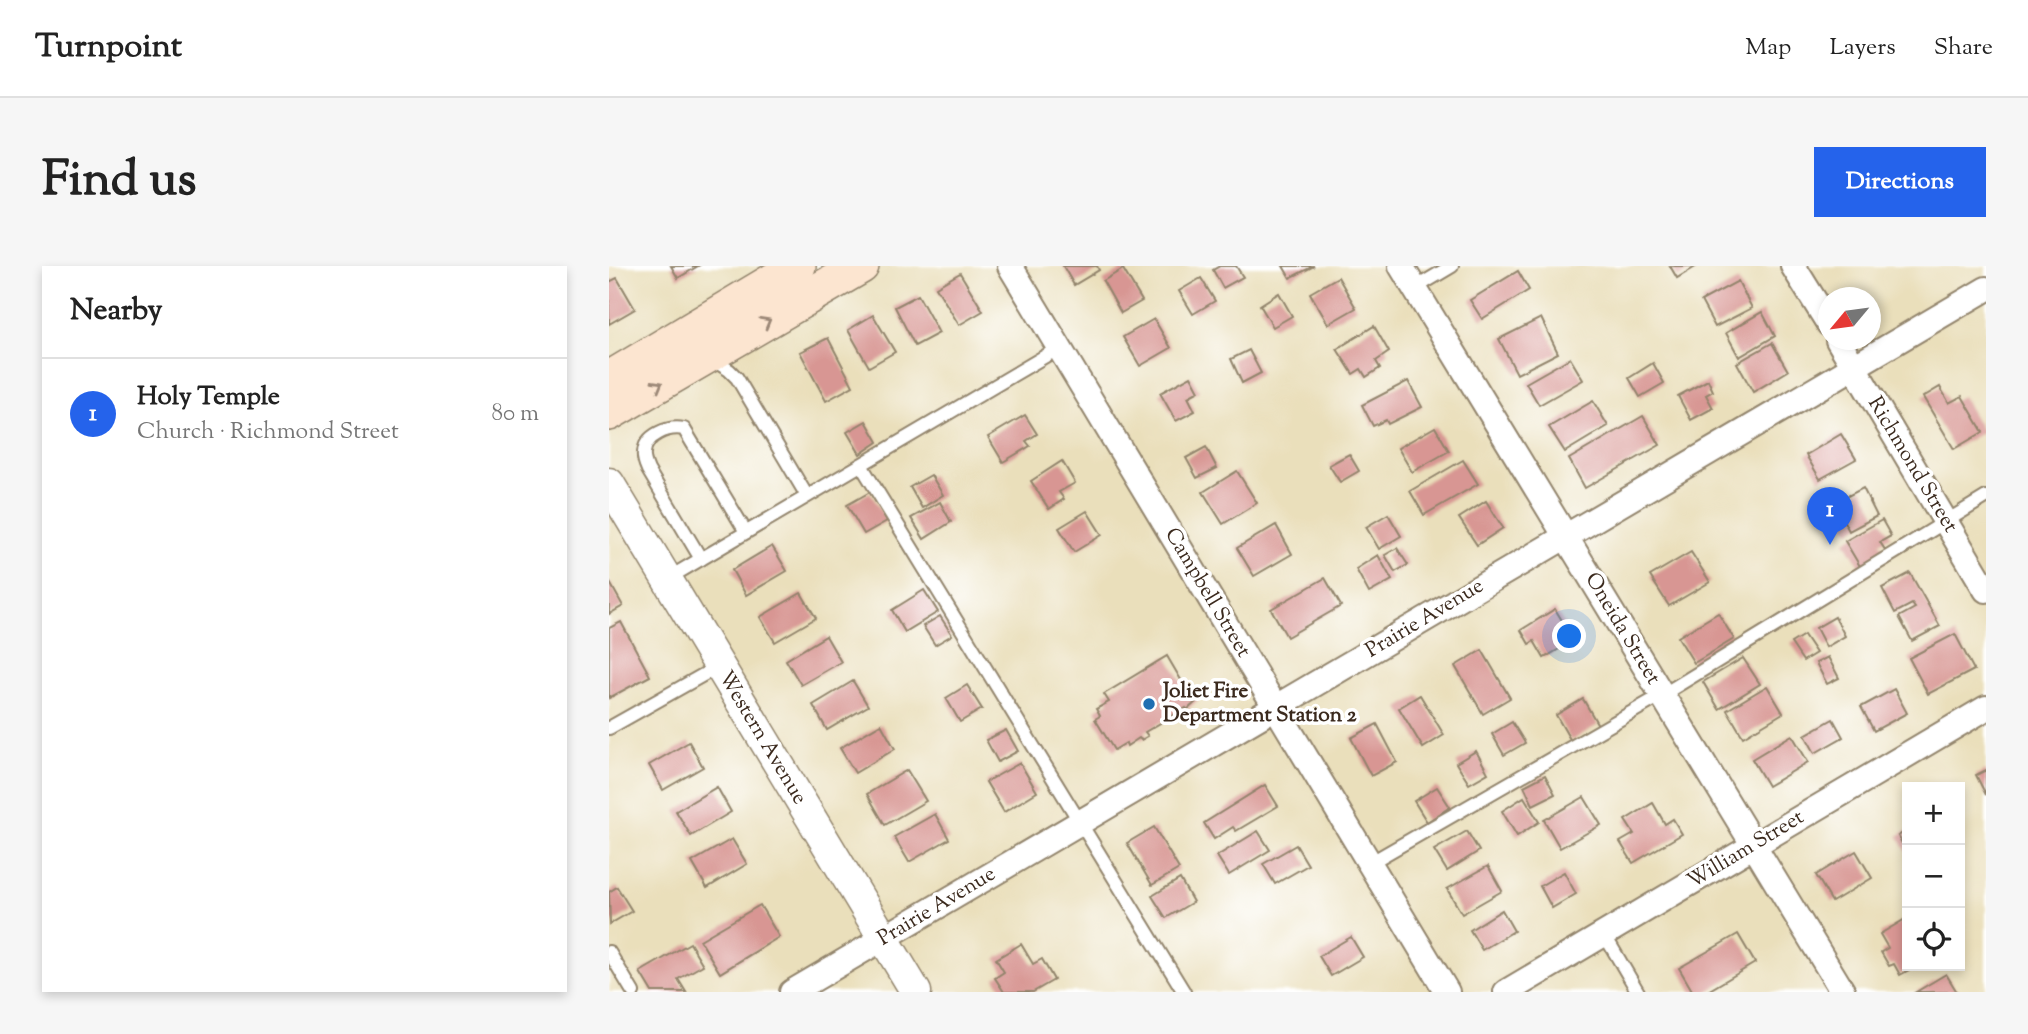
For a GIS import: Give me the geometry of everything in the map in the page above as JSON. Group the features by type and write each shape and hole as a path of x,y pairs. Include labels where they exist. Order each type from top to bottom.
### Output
{"main road":[{"path":"609,379 798,266"},
{"path":"609,413 861,266"}],"street":[{"name":"Campbell Street","path":"1010,266 1447,992"},
{"name":"Oneida Street","path":"1401,266 1843,992"},
{"path":"1793,266 1818,306"},
{"name":"Prairie Avenue","path":"792,992 1986,289"},
{"name":"Richmond Street","path":"1844,350 1986,590"},
{"name":"Western Avenue","path":"609,483 916,992"},
{"name":"William Street","path":"1506,992 1986,708"}],"lane":[{"path":"1415,288 1452,266"},
{"path":"666,579 1059,348"},
{"path":"707,357 737,378 807,496"},
{"path":"701,559 648,470 643,455 647,442 658,433 675,428 684,429 746,532"},
{"path":"861,465 1184,992"},
{"path":"1370,863 1662,695 1986,496"},
{"path":"609,729 719,666"},
{"path":"1604,934 1638,992"},
{"path":"609,952 632,992"}],"building":[{"path":"671,266 698,266 678,278"},
{"path":"1063,266 1097,266 1099,270 1074,285"},
{"path":"1220,266 1236,266 1243,277 1223,288 1213,270"},
{"path":"1283,266 1314,266 1290,278"},
{"path":"1670,266 1697,266 1677,278"},
{"path":"1123,269 1142,301 1121,313 1103,281"},
{"path":"1518,271 1529,290 1482,319 1470,300"},
{"path":"960,273 983,311 959,325 936,287"},
{"path":"1338,277 1356,308 1328,324 1310,293"},
{"path":"617,278 635,309 609,324 609,282"},
{"path":"1201,278 1215,301 1193,314 1179,291"},
{"path":"1738,281 1752,308 1715,327 1701,301"},
{"path":"1279,293 1292,316 1273,327 1260,305"},
{"path":"918,295 939,333 915,346 895,307"},
{"path":"1762,312 1775,336 1739,357 1726,333"},
{"path":"873,315 895,352 869,367 848,330"},
{"path":"1541,318 1558,353 1517,374 1499,339"},
{"path":"1154,319 1171,348 1140,366 1123,337"},
{"path":"1374,326 1389,352 1376,361 1380,368 1366,377 1361,369 1353,374 1337,349"},
{"path":"828,338 853,386 826,401 800,352"},
{"path":"1772,343 1788,371 1753,392 1737,363"},
{"path":"1249,350 1261,373 1242,383 1231,359"},
{"path":"1570,358 1583,380 1539,405 1526,383"},
{"path":"1653,363 1664,383 1640,397 1629,378"},
{"path":"1191,376 1199,391 1188,397 1195,411 1176,421 1160,393"},
{"path":"1708,380 1713,391 1706,395 1713,408 1691,420 1678,396"},
{"path":"1408,381 1422,407 1388,424 1386,420 1373,426 1362,405"},
{"path":"1940,387 1949,403 1962,396 1983,432 1954,449 1923,397"},
{"path":"1593,401 1608,426 1565,452 1549,427"},
{"path":"1025,415 1037,434 1026,441 1030,446 1003,462 988,437"},
{"path":"1643,416 1660,445 1585,488 1569,459"},
{"path":"866,421 878,442 860,454 847,432"},
{"path":"1435,427 1449,451 1412,472 1398,448"},
{"path":"1841,434 1856,459 1820,479 1806,455"},
{"path":"1206,447 1217,468 1197,478 1186,458"},
{"path":"1349,454 1359,471 1340,482 1329,465"},
{"path":"1463,460 1478,484 1424,515 1410,491"},
{"path":"1062,461 1075,483 1059,492 1064,499 1049,509 1031,481"},
{"path":"1237,471 1257,503 1223,524 1203,492"},
{"path":"931,475 943,495 922,508 910,487"},
{"path":"1863,488 1877,516 1849,531 1834,503"},
{"path":"870,492 887,521 864,534 847,505"},
{"path":"1486,501 1503,528 1477,545 1459,518"},
{"path":"940,502 951,522 924,539 911,518"},
{"path":"1087,511 1102,535 1074,552 1059,528"},
{"path":"1388,514 1401,536 1379,549 1366,527"},
{"path":"1882,520 1891,536 1880,542 1887,553 1861,568 1845,541"},
{"path":"1276,525 1292,554 1254,576 1237,548"},
{"path":"772,546 787,571 746,595 732,570"},
{"path":"1397,548 1408,565 1395,572 1385,555"},
{"path":"1691,552 1710,582 1669,606 1650,576"},
{"path":"1378,555 1392,580 1369,593 1356,569"},
{"path":"1910,573 1940,626 1912,641 1899,617 1915,608 1912,604 1895,613 1882,588"},
{"path":"1325,578 1341,606 1287,637 1271,609"},
{"path":"609,581 623,606 609,614"},
{"path":"924,590 938,612 905,632 892,610"},
{"path":"801,593 816,618 775,642 760,617"},
{"path":"1555,609 1574,640 1544,658 1534,641 1529,644 1521,630"},
{"path":"1718,613 1734,639 1694,663 1678,637"},
{"path":"940,616 952,635 935,645 923,626"},
{"path":"1835,617 1845,636 1826,647 1816,628"},
{"path":"621,622 650,676 609,698 609,628"},
{"path":"1955,634 1974,670 1928,694 1909,658"},
{"path":"1804,635 1816,653 1803,661 1791,643"},
{"path":"826,636 841,662 801,685 786,660"},
{"path":"1482,650 1510,698 1483,714 1455,666"},
{"name":"Joliet Fire Department Station 2","path":"1167,656 1184,685 1188,683 1198,700 1187,710 1186,708 1145,732 1148,736 1114,750 1095,719 1100,716 1096,709 1109,702 1104,694"},
{"path":"1828,657 1839,678 1827,684 1816,663"},
{"path":"1743,658 1760,684 1719,709 1703,682"},
{"path":"853,681 868,706 827,730 813,705"},
{"path":"967,685 982,709 960,722 946,698"},
{"path":"1767,686 1783,713 1743,737 1727,710"},
{"path":"1894,689 1907,713 1874,731 1861,707"},
{"path":"1420,695 1444,735 1423,748 1399,708"},
{"path":"1583,699 1598,725 1571,741 1556,715"},
{"path":"1833,719 1843,737 1815,753 1805,735"},
{"path":"1512,722 1525,743 1504,755 1492,734"},
{"path":"881,724 895,749 855,773 840,748"},
{"path":"1377,724 1397,762 1371,776 1351,738"},
{"path":"1006,730 1018,751 998,762 986,740"},
{"path":"1792,735 1808,762 1768,786 1752,759"},
{"path":"689,742 703,767 663,790 649,765"},
{"path":"1476,751 1488,773 1469,784 1456,763"},
{"path":"1020,763 1037,792 1004,812 986,782"},
{"path":"907,770 926,801 885,825 867,794"},
{"path":"1986,770 1986,795 1976,775"},
{"path":"1545,775 1555,794 1533,805 1524,786"},
{"path":"1265,785 1278,806 1236,831 1233,827 1214,839 1204,823"},
{"path":"717,787 731,812 691,836 676,811"},
{"path":"1437,787 1450,807 1427,822 1414,801"},
{"path":"1524,797 1539,822 1517,836 1502,811"},
{"path":"1584,797 1601,825 1560,848 1544,820"},
{"path":"1653,803 1665,824 1673,819 1682,834 1633,863 1620,842 1634,834 1625,820"},
{"path":"935,814 949,839 909,862 894,837"},
{"path":"1154,827 1179,869 1152,885 1127,843"},
{"path":"1258,831 1270,850 1229,875 1217,856"},
{"path":"1467,831 1479,851 1447,871 1434,850"},
{"path":"732,839 747,864 707,888 692,862"},
{"path":"1296,845 1308,865 1275,884 1263,864"},
{"path":"1856,851 1872,878 1832,902 1816,875"},
{"path":"1488,866 1502,891 1462,914 1447,889"},
{"path":"1564,872 1576,894 1552,908 1540,886"},
{"path":"1180,879 1193,902 1166,918 1152,896"},
{"path":"617,887 632,911 610,924 609,892"},
{"path":"760,905 779,937 720,973 700,940"},
{"path":"1502,910 1514,931 1482,950 1470,930"},
{"path":"1902,921 1902,971 1907,971 1900,975 1894,964 1889,966 1881,952 1888,948 1880,934"},
{"path":"1738,934 1755,963 1706,992 1693,992 1679,968"},
{"path":"1351,937 1363,957 1331,976 1319,956"},
{"path":"690,943 703,965 678,979 686,992 652,992 640,972"},
{"path":"1021,944 1033,964 1042,959 1054,980 1033,992 1004,992 995,978 1004,972 996,959"},
{"path":"1946,974 1957,992 1916,992"}],"place":[{"name":"Holy Temple","path":"1830,545"},
{"name":"Joliet Fire Department Station 2","path":"1149,704"}]}
